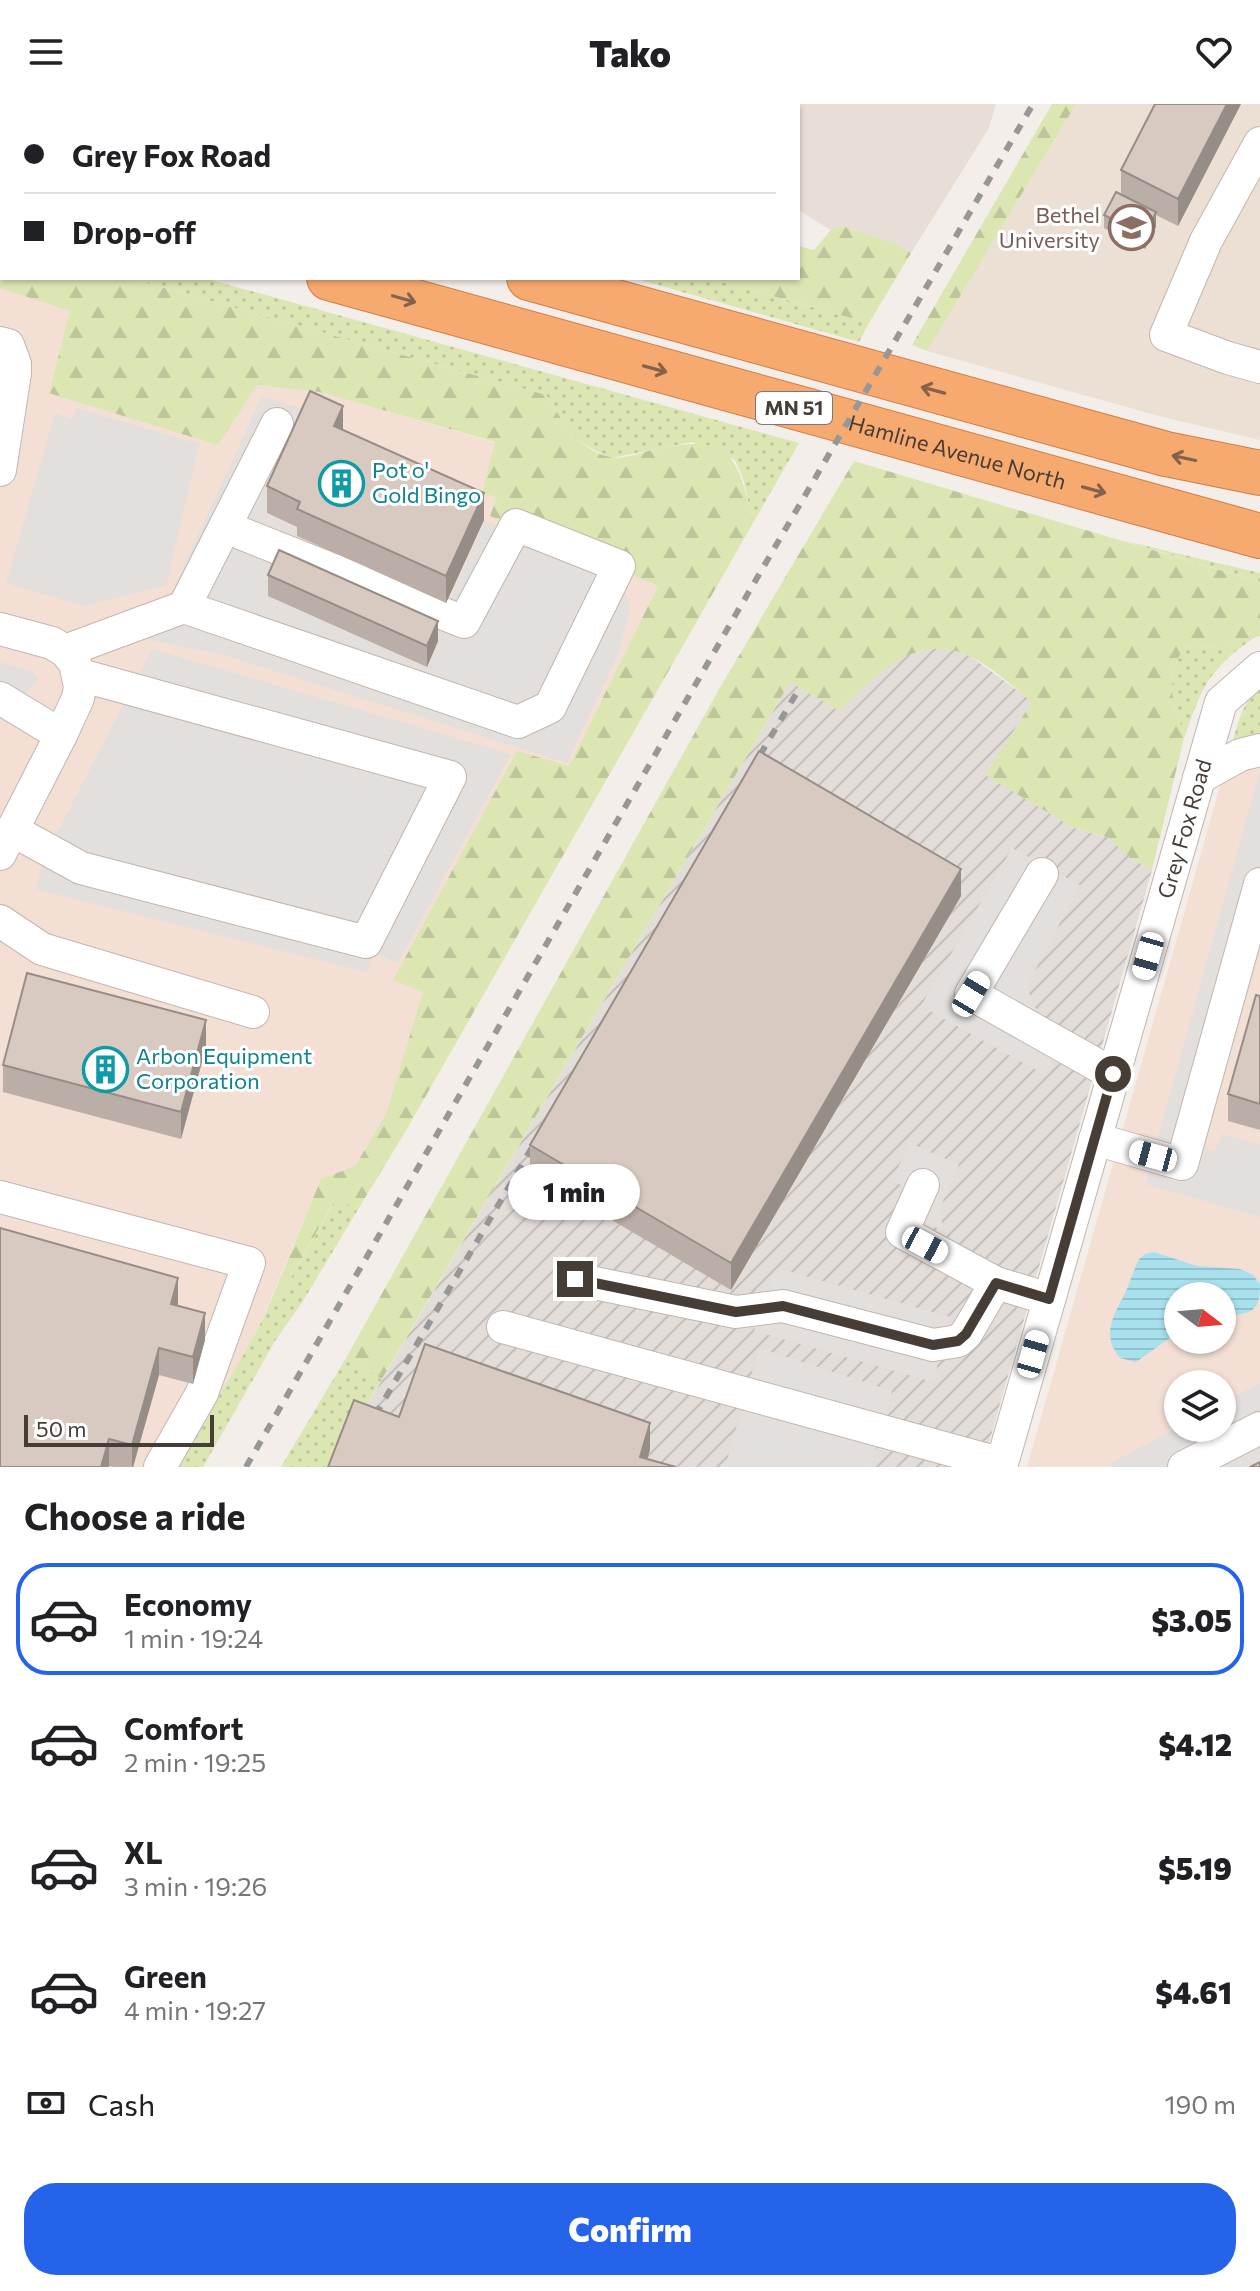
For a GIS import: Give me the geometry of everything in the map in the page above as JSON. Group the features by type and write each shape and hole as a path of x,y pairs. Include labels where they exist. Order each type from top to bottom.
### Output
{"highway":[{"name":"Hamline Avenue North","path":"336,280 1260,536"},
{"name":"MN 51","path":"536,280 1166,454 1260,473"}],"street":[{"path":"1260,143 1206,241 1166,335 1260,367"},
{"path":"0,343 8,345 15,364 0,470"},
{"path":"72,663 184,607 277,424"},
{"path":"184,607 518,722 550,707 619,566 516,525 464,622 225,527"},
{"path":"0,629 52,643 72,663 450,777 366,942 81,868 6,842 78,698 72,663"},
{"name":"Grey Fox Road","path":"1001,1466 1221,702 1260,668"},
{"path":"0,698 61,735"},
{"path":"1199,778 1240,755 1260,750"},
{"path":"1042,874 971,994 1113,1074"},
{"path":"1095,1139 1182,1164 1260,884"},
{"path":"0,921 42,949 253,1012"},
{"path":"923,1185 902,1232 996,1283 1049,1299"},
{"path":"0,1197 249,1263 202,1393 160,1467"},
{"path":"575,1279 736,1312 783,1306 933,1345 958,1341 966,1334 996,1283"},
{"path":"503,1327 1001,1466"},
{"path":"1184,1467 1260,1428"}],"shaded area":[{"path":"800,104 996,104 989,128 911,253 894,243 842,226 831,230 800,211"},
{"name":"Bethel University","path":"1076,104 1260,104 1260,440 1159,416 927,351"},
{"path":"0,287 71,310 49,393 256,385 319,392 496,443 482,492 498,497 490,516 658,586 569,766 517,752 394,980 424,991 386,1114 355,1166 321,1179 258,1329 178,1467 0,1467"},
{"path":"262,396 311,412 266,514 299,529 296,536 447,605 485,521 577,557 595,577 624,588 630,608 620,650 567,763 221,654 150,640"},
{"path":"77,408 199,444 166,587 84,606 6,583 55,413 72,419"},
{"path":"927,648 953,649 970,656 1033,702 1074,828 1109,838 1130,858 1152,870 982,1467 331,1467 790,682 839,710 879,672 901,658"},
{"path":"152,649 511,754 398,963 374,952 367,972 36,889 43,860"},
{"path":"0,662 32,671 39,678 11,710 0,707"},
{"path":"1260,738 1260,1467 1027,1467 1232,744"},
{"path":"1260,770 1260,949 1205,1145 1215,1151 1222,1134 1260,1144 1260,1217 1145,1184"},
{"path":"1012,848 1080,885 1030,980 1029,993 1037,1011 1043,1018 1065,1029 1045,1075 921,1006"},
{"path":"910,1143 959,1165 940,1208 943,1231 893,1205 900,1201 905,1187 892,1180"},
{"path":"774,1271 787,1271 950,1317 933,1382 754,1331"},
{"path":"759,1348 892,1391 871,1467 725,1467"},
{"path":"1260,1383 1260,1461 1250,1467 1114,1467 1111,1463 1164,1435 1164,1442 1236,1442 1236,1396"}],"green space":[{"path":"1052,104 1076,104 927,351 912,345"},
{"path":"842,226 894,243 911,253 869,323 715,280 800,280 800,246 814,250 831,230"},
{"path":"0,280 135,280 546,395 580,441 610,457 625,457 678,445 714,447 735,464 748,499 753,523 404,1134 360,1206 333,1203 279,1299 272,1298 321,1179 355,1166 386,1114 423,992 393,980 517,751 569,766 658,586 490,516 497,497 482,493 495,442 319,392 257,385 218,445 49,393 70,311 0,288"},
{"path":"135,280 211,280 799,443 753,523 743,478 735,460 692,442 611,458 572,435 546,395"},
{"path":"640,280 715,280 869,323 859,342"},
{"path":"854,461 1260,582 1260,636 1224,647 1184,648 1176,664 1172,691 1183,742 1152,870 1130,858 1109,838 1074,828 985,775 1032,702 976,659 948,649 913,653 881,672 839,711 790,682 382,1379 346,1358 718,691"},
{"path":"1121,540 1260,573 1260,582"},
{"path":"1255,637 1226,660 1208,682 1183,742 1172,691 1176,664 1184,648 1224,647"},
{"path":"1260,689 1260,738 1232,744 1245,706"},
{"path":"334,1202 360,1206 275,1341 203,1467 178,1467 258,1329 272,1298 279,1299"},
{"path":"346,1358 382,1379 331,1467 281,1467"}],"water":[{"path":"1154,1252 1197,1266 1240,1269 1253,1275 1260,1284 1258,1302 1252,1310 1236,1315 1236,1282 1164,1282 1164,1342 1136,1362 1120,1358 1111,1340 1112,1323 1139,1259"}],"building":[{"path":"1155,104 1227,104 1178,199 1121,170"},
{"path":"1116,192 1156,212 1145,235 1104,215"},
{"name":"Pot o' Gold Bingo","path":"310,391 343,406 334,426 484,493 446,576 297,509 300,502 267,486"},
{"path":"279,550 438,621 427,646 268,575"},
{"path":"759,751 961,869 731,1263 530,1145"},
{"name":"Arbon Equipment Corporation","path":"27,973 206,1020 181,1112 3,1065"},
{"path":"1256,995 1260,996 1260,1104 1228,1094"},
{"path":"0,1228 178,1278 171,1304 205,1313 193,1357 159,1348 132,1445 109,1439 101,1467 0,1467"},
{"path":"425,1344 650,1423 640,1457 676,1467 328,1467 354,1400 399,1417"}],"railway":[{"path":"246,1467 1033,104"},
{"path":"750,772 796,694"},
{"path":"345,1467 541,1132"}],"place":[{"name":"Bethel University","path":"1131,228"},
{"name":"Pot o' Gold Bingo","path":"341,483"},
{"name":"Arbon Equipment Corporation","path":"105,1069"}],"route":[{"path":"575,1279 736,1312 783,1306 933,1345 958,1341 966,1334 996,1283 1049,1299 1113,1074"}]}
